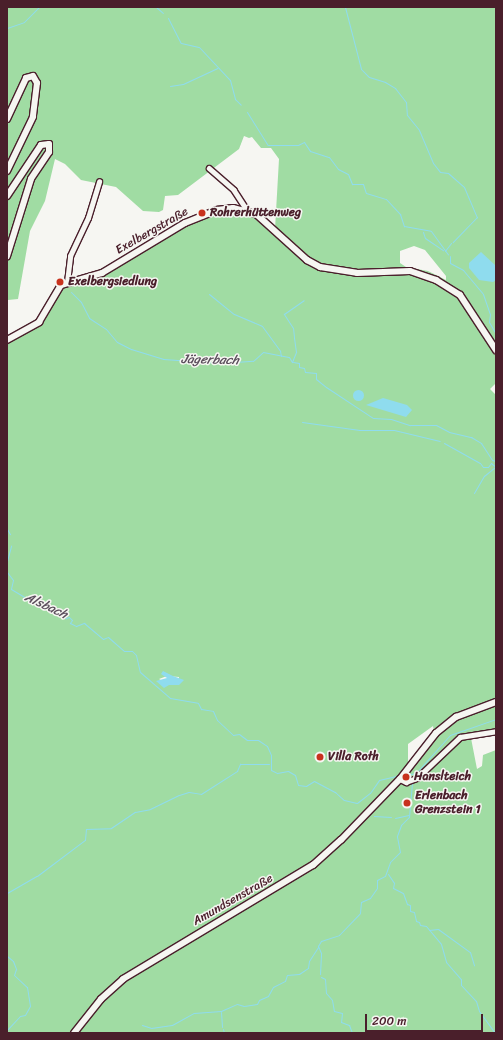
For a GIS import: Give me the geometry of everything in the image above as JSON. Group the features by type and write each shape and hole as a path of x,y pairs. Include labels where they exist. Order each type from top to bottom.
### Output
{"main road":[{"path":"7,119 26,79 33,76 37,83 33,117 7,171"},
{"path":"7,196 42,145 49,144 49,152 31,179 7,256"},
{"name":"Exelbergstraße","path":"7,340 38,322 55,291 67,282 102,273 170,231 203,216 229,208 247,210 263,219 307,260 320,267 361,273 410,271 436,280 460,295 496,350"},
{"name":"Amundsenstraße","path":"74,1033 101,999 123,979 313,864 342,840 406,772 425,745 444,725 466,713 496,702"}],"street":[{"path":"209,168 234,190 247,210"},
{"path":"67,282 70,256 88,218 99,182"},
{"path":"400,778 411,781 452,742 469,734 496,731"}],"green space":[{"path":"7,7 496,7 496,383 490,389 496,395 496,729 470,733 477,769 482,766 483,755 496,750 496,1033 7,1033 7,337 38,319 53,290 60,281 101,270 161,233 209,210 230,205 248,207 257,212 275,229 279,159 271,148 261,148 252,137 249,138 244,136 239,149 178,195 165,196 163,210 159,212 143,211 116,187 81,180 65,164 55,159 45,201 30,231 18,299 8,300 7,308","holes":["414,246 425,250 446,276 446,280 428,271 406,267 400,263 400,251","167,676 179,677 179,685 169,685 159,679","433,726 434,731 408,765 408,744"]}],"water":[{"path":"481,252 495,265 496,280 493,282 479,280 469,268 469,263"},
{"path":"356,390 360,390 362,391 362,399 356,400 353,397 353,393"},
{"path":"383,398 407,405 412,410 406,417 366,405"},
{"path":"163,671 184,680 179,685 169,685 164,688 156,681 167,678 161,674"}],"waterway":[{"path":"7,28 24,22 39,7"},
{"path":"156,7 163,13"},
{"path":"345,7 361,69 369,77 385,82 395,88 406,102 407,115 419,130 433,163 440,172 448,173 464,187 477,217 453,242"},
{"path":"168,18 181,43 199,47 230,80 235,99 241,105"},
{"path":"170,86 183,84 217,68"},
{"path":"247,112 268,145 298,145 304,142 310,151 329,157 338,169 348,174 352,184 363,184 366,193 386,199 400,214 404,226 431,231 448,254"},
{"path":"423,232 425,238 443,250"},
{"path":"445,251 451,243"},
{"path":"450,256 450,263 463,270 483,294 490,314 489,322 496,334"},
{"name":"Jägerbach","path":"71,292 81,302 89,318 106,329 117,342 131,349 163,359 221,363 253,361 263,352 289,357 292,362"},
{"path":"209,294 234,314 262,326 280,351 281,356"},
{"path":"292,362 296,352 293,328 284,314 304,300"},
{"name":"Jägerbach","path":"293,362 299,363 299,367 304,368 305,372 316,373 316,379 326,387 373,418 391,419 410,425 436,425 449,432 471,437 481,443 492,460 496,461"},
{"path":"302,422 359,430 394,430 440,441"},
{"path":"444,443 480,463 483,467 488,467 491,463 496,467"},
{"path":"474,493 484,476 495,467"},
{"path":"7,529 10,534"},
{"path":"7,561 11,546"},
{"name":"Alsbach","path":"7,572 13,580 11,589 41,607 52,609 56,613 59,610 66,618 69,617 72,620 70,623 76,626 84,623 103,639 108,637 124,651 132,651 136,655 140,672 170,698 198,703 201,709 213,711 217,720 233,735 239,734 247,740 258,740 267,746 271,755 271,770 277,773 288,771 295,775 298,785 306,786 314,781 335,792 344,800 357,803 370,793 379,780 401,775"},
{"name":"Alsbach","path":"406,775 416,773 450,735 496,719"},
{"path":"7,893 37,876 85,840 86,829 111,828 135,812 150,809 179,795 189,792 201,794 237,771 240,764 269,764"},
{"path":"320,974 321,953 318,946 321,941 339,935 360,913 361,902 370,898 377,888 377,880 385,876 390,862 400,852 397,836 401,825 409,817 412,782"},
{"path":"395,818 409,815"},
{"path":"374,816 391,817"},
{"path":"388,874 394,883 393,888 403,893 407,904 410,905 410,911 414,912 416,921 419,922 420,925 426,926 441,944 446,962 461,979 461,985 476,1001 479,1011 495,1033"},
{"path":"429,930 438,929 470,952 474,965"},
{"path":"142,1025 151,1028 172,1025 194,1013 221,1011 237,1004 244,1006 257,1004 259,1000 268,996 273,987 285,981 287,975 299,974 308,968 309,961 318,947"},
{"path":"7,956 13,961 16,969 14,975 27,987 30,1006 25,1015 20,1016 7,1030"},
{"path":"321,977 325,979 326,993 332,1000 334,1011 342,1013 341,1022 349,1025 352,1033"},
{"path":"221,1012 222,1027"},
{"path":"223,1029 224,1033"}],"place":[{"name":"Rohrerhüttenweg","path":"202,213"},
{"name":"Exelbergsiedlung","path":"60,282"},
{"name":"Villa Roth","path":"320,757"},
{"name":"Hanslteich","path":"406,777"},
{"name":"Erlenbach Grenzstein 1","path":"407,803"}]}
